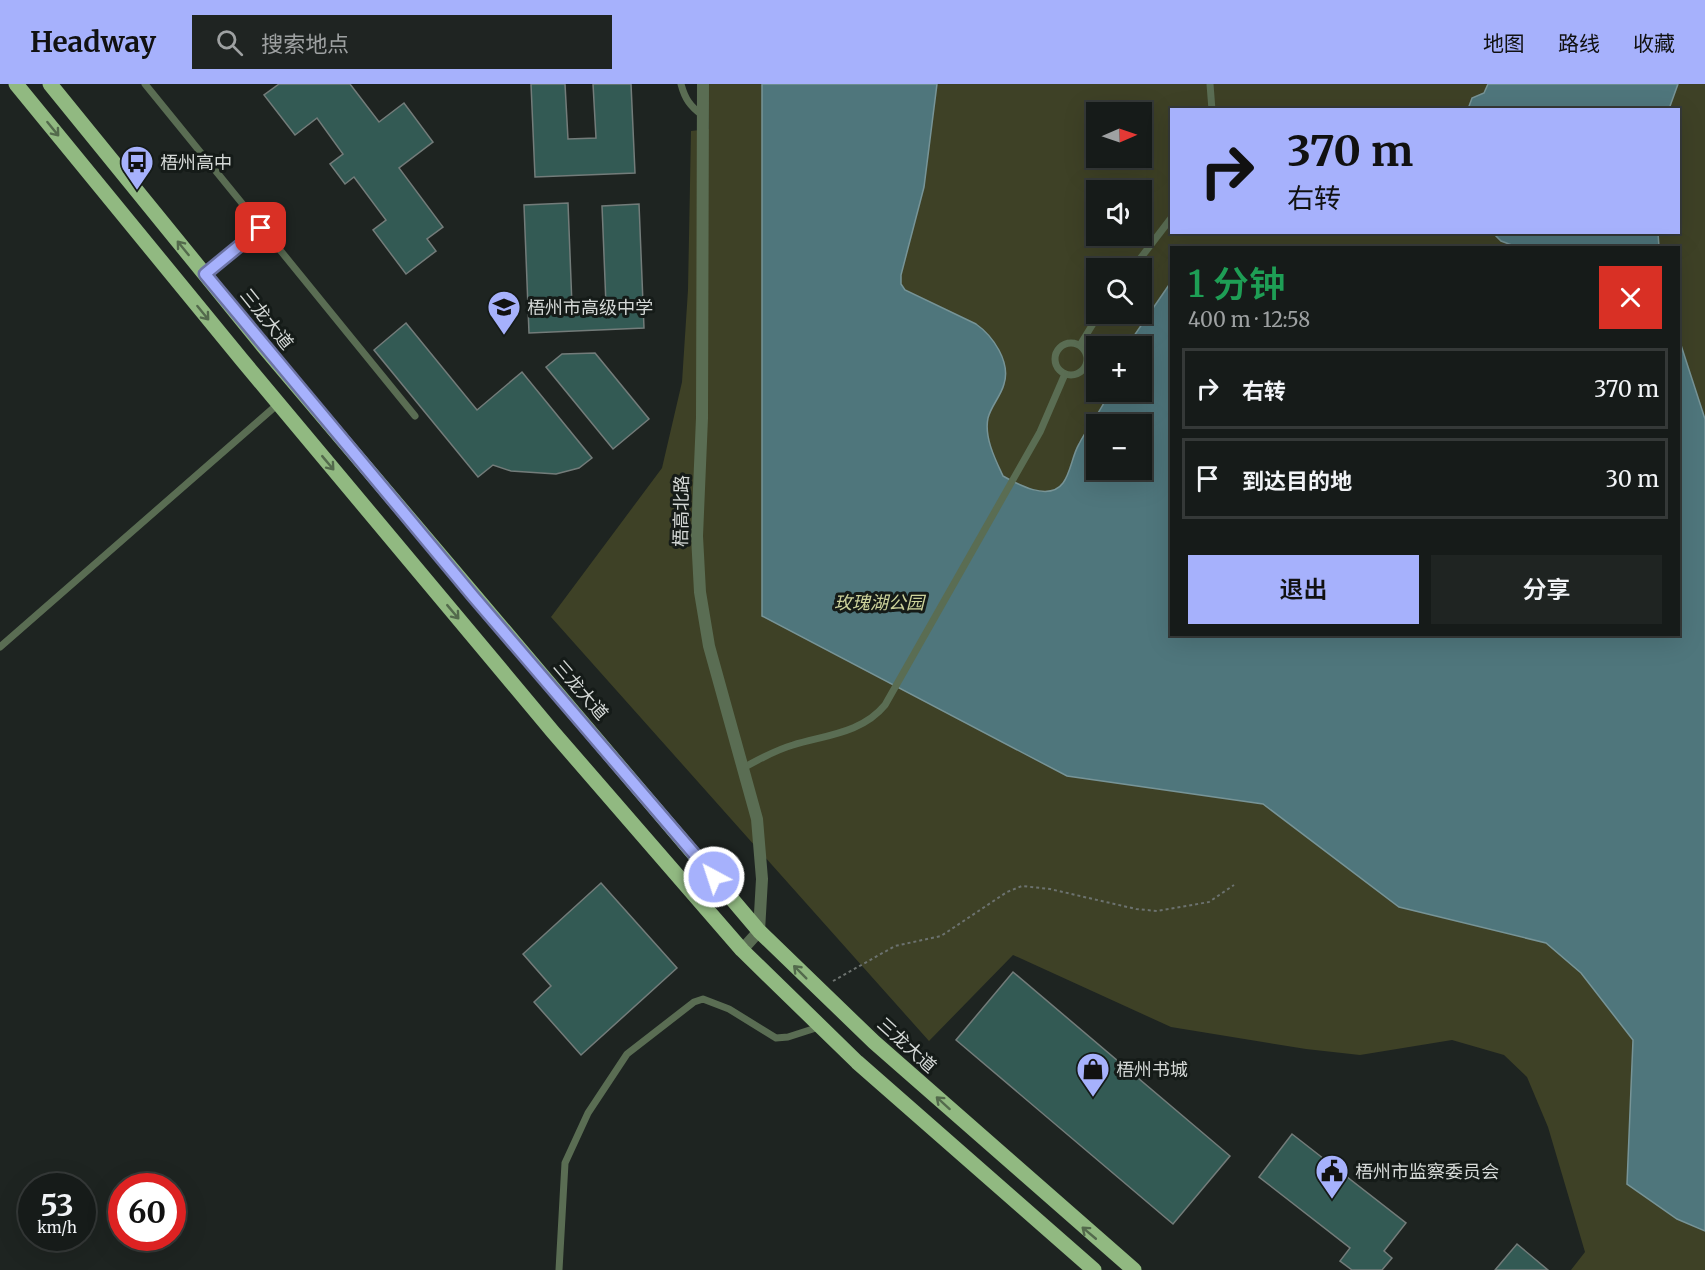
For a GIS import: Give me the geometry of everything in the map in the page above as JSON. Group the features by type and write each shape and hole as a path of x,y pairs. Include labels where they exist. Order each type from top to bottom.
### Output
{"main road":[{"path":"16,84 278,404 553,732 742,950 857,1062 1094,1270"},
{"name":"三龙大道","path":"50,84 473,596 759,931 817,989 1079,1224 1134,1270"}],"street":[{"name":"梧高北路","path":"703,84 702,418 697,536 700,592 709,646 757,819 762,879 759,931"},
{"path":"742,950 759,931"}],"lane":[{"path":"145,84 415,416"},
{"path":"681,84 691,107 703,115"},
{"path":"1210,84 1212,108"},
{"path":"1141,258 1170,220"},
{"path":"205,274 261,228"},
{"path":"1080,345 1093,324"},
{"path":"1070,343 1080,345 1086,354 1086,364 1075,375 1065,374 1054,362 1056,351 1070,343"},
{"path":"743,768 772,752 837,734 874,719 885,705 1034,442 1065,374"},
{"path":"0,647 278,404"},
{"path":"560,1270 565,1163 588,1113 627,1054 694,1002 703,999 729,1009 776,1038 788,1037 821,1026"}],"path":[{"path":"817,989 895,946 941,936 955,929 1007,892 1022,886 1050,888 1136,909 1157,911 1209,902 1234,885"}],"green space":[{"name":"玫瑰湖公园","path":"708,84 1705,84 1705,1270 1571,1270 1585,1252 1548,1127 1527,1077 1504,1055 1452,1040 1360,1055 1306,1049 1171,1027 1013,955 929,1041 551,617 662,468 682,382 688,290 691,131 709,129"}],"water":[{"path":"762,84 937,84 924,187 901,275 901,284 905,290 976,324 989,335 999,350 1006,376 1003,388 988,418 988,433 991,448 1003,476 1016,483 1033,490 1050,491 1057,488 1066,479 1086,432 1086,480 1152,480 1152,414 1098,414 1105,402 1152,402 1152,336 1134,336 1142,324 1152,324 1152,310 1170,283 1170,636 1680,636 1680,342 1705,419 1705,1231 1677,1219 1627,1184 1633,1040 1581,973 1546,943 1399,907 1263,804 1067,776 762,616"},
{"path":"1488,84 1678,84 1669,108 1468,108 1472,98 1484,93"},
{"path":"1494,234 1658,234 1659,246 1514,246 1501,241"}],"building":[{"path":"279,84 350,84 379,122 404,103 433,142 399,168 443,227 427,239 436,251 406,274 373,230 386,220 354,177 345,184 330,164 343,154 317,118 295,135 264,95"},
{"path":"531,84 565,84 568,139 596,138 593,84 631,84 635,173 535,177"},
{"path":"568,203 572,306 606,305 602,206 639,204 644,328 529,333 524,205"},
{"path":"406,323 477,410 522,372 592,458 579,468 556,474 511,471 493,465 478,477 374,350"},
{"path":"595,353 649,419 613,449 546,367 562,354"},
{"path":"601,883 677,968 581,1055 534,1002 551,986 523,954"},
{"name":"梧州书城","path":"1013,972 1230,1156 1173,1224 956,1040"},
{"name":"梧州市监察委员会","path":"1292,1134 1406,1223 1384,1251 1392,1258 1382,1270 1352,1270 1340,1261 1350,1248 1259,1177"},
{"path":"1517,1244 1548,1270 1495,1270"}],"place":[{"name":"梧州高中","path":"137,191"},
{"name":"梧州市高级中学","path":"504,336"},
{"name":"梧州书城","path":"1093,1098"},
{"name":"梧州市监察委员会","path":"1332,1200"}],"route":[{"path":"261,228 205,274 473,596 714,877"}]}
